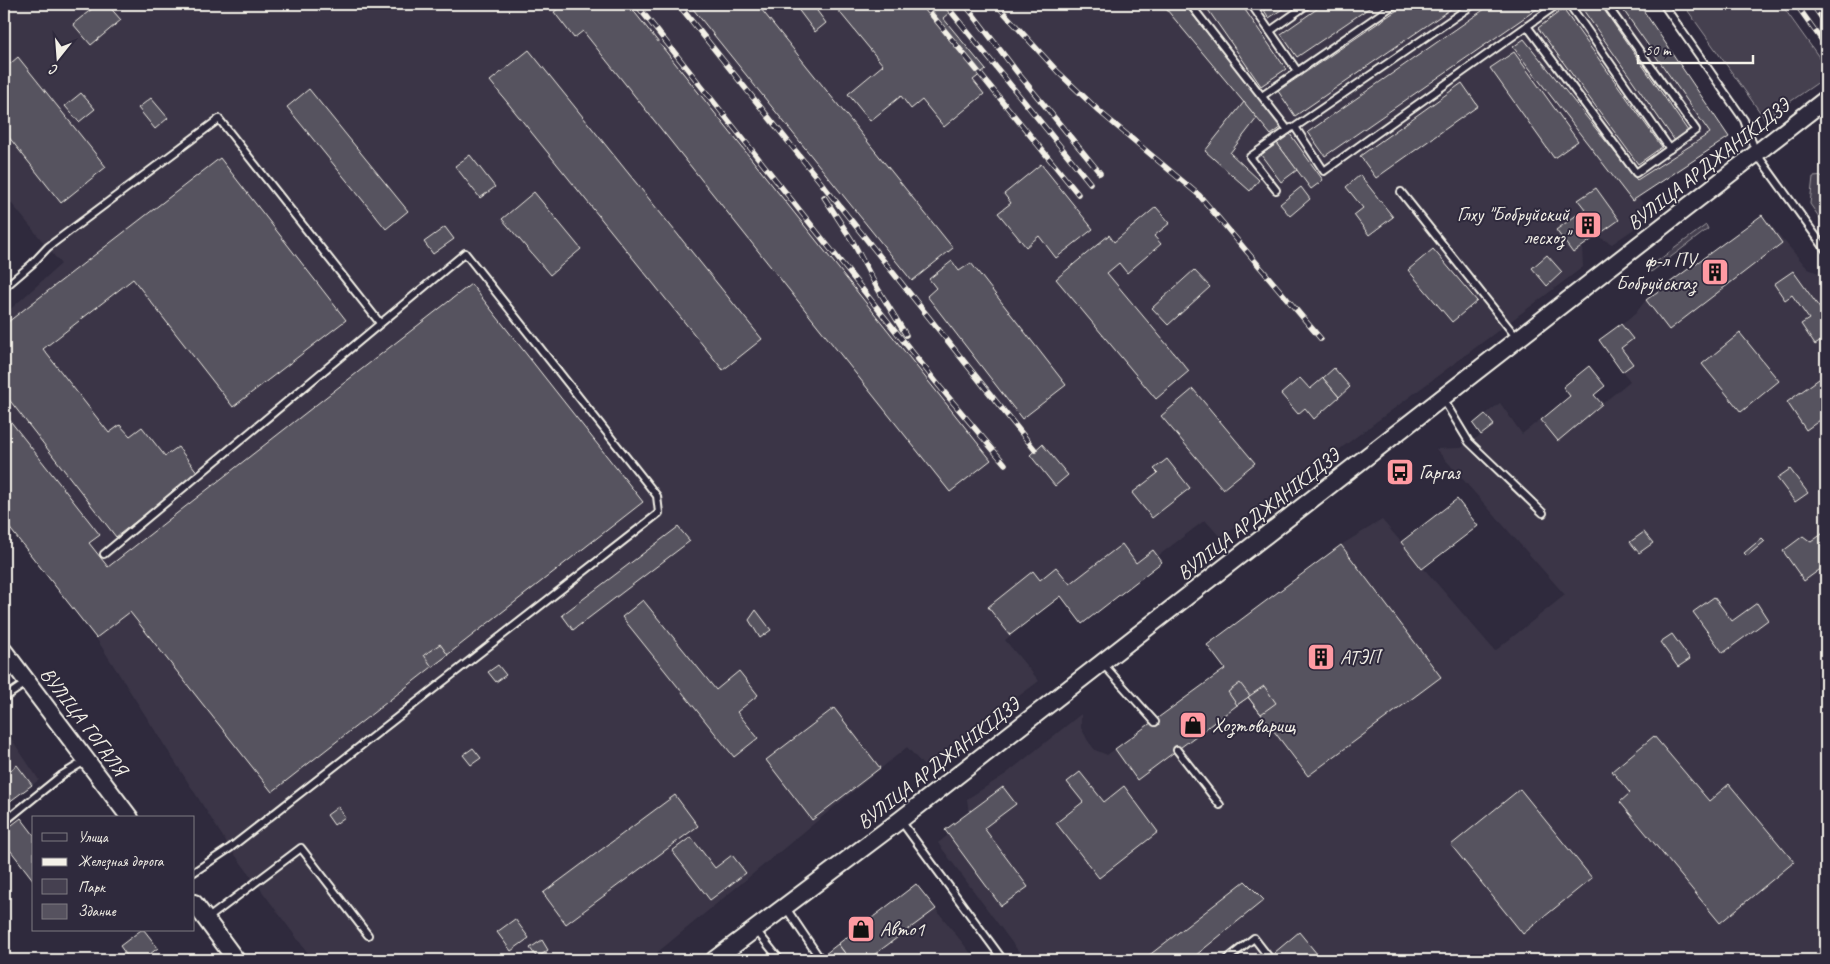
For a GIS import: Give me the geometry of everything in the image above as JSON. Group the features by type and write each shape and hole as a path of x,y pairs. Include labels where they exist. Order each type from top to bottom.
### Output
{"main road":[{"name":"ВУЛІЦА АРДЖАНІКІДЗЭ","path":"714,960 900,820 1826,99"},
{"name":"ВУЛІЦА ГОГАЛЯ","path":"4,651 128,816"},
{"path":"195,904 236,960"}],"lane":[{"path":"1190,4 1288,130"},
{"path":"1251,4 1298,72"},
{"path":"1270,31 1308,4"},
{"path":"1262,96 1395,4"},
{"path":"1276,190 1250,156 1474,4"},
{"path":"1295,127 1324,171 1558,4"},
{"path":"1569,4 1670,148"},
{"path":"1527,26 1636,173 1696,130 1606,4"},
{"path":"1663,4 1744,120 1756,152 1826,250"},
{"path":"4,288 32,264 48,247 219,119 380,323"},
{"path":"1402,192 1518,339"},
{"path":"104,554 464,253 657,496 659,513 230,848 195,871"},
{"path":"1442,398 1470,442 1543,513"},
{"path":"1102,663 1155,722"},
{"path":"4,698 27,682"},
{"path":"1177,750 1220,804"},
{"path":"4,822 62,775 86,760"},
{"path":"900,820 1003,960"},
{"path":"206,920 301,848 368,935"},
{"path":"785,907 822,960"},
{"path":"756,929 780,960"},
{"path":"1226,960 1254,938 1271,960"}],"shaded area":[{"path":"4,4 1639,4 1729,137 1638,197 1653,216 1612,244 1597,236 1582,247 1583,267 1221,538 1205,520 1158,556 1162,562 1082,624 1060,596 1005,640 1039,681 924,766 907,747 648,960 313,960 230,848 96,638 4,521 4,315 61,264 4,194"},
{"path":"1762,215 1808,269 1821,274 1826,282 1826,960 1025,960 938,843 948,835 945,830 969,813 967,799 1006,774 1081,714 1081,728 1088,741 1095,750 1107,755 1225,669 1207,645 1341,545 1382,520 1495,651 1565,595 1436,449 1461,448 1481,435 1473,424 1500,403 1522,434 1570,396 1563,387 1589,366 1605,386 1595,395 1602,404 1630,381 1599,340 1635,314 1646,300"},
{"path":"4,728 39,780 5,805 4,803"},
{"path":"916,884 976,960 817,960"}],"green space":[{"path":"1683,4 1781,4 1826,67 1826,77 1765,119"},
{"path":"1826,176 1826,227 1810,204 1813,177"},
{"path":"1706,225 1708,229 1651,272 1648,268"}],"building":[{"path":"98,4 107,4 121,20 91,45 73,24"},
{"path":"565,4 628,4 991,460 950,492 583,31 574,38 554,12"},
{"path":"689,4 757,4 953,248 912,281"},
{"path":"794,4 812,4 826,23 815,32"},
{"path":"833,4 951,4 955,8 943,18 986,70 973,80 984,94 944,127 922,100 911,109 901,96 870,121 848,94 883,65"},
{"path":"1162,4 1184,4 1282,127 1271,135"},
{"path":"1204,4 1241,4 1286,69 1261,86"},
{"path":"1260,4 1290,4 1269,18"},
{"path":"1324,4 1375,4 1297,57 1281,34"},
{"path":"1406,4 1458,4 1295,116 1278,91"},
{"path":"1492,4 1544,4 1325,156 1308,132"},
{"path":"1579,4 1600,4 1688,131 1675,141"},
{"path":"1619,4 1639,4 1729,137 1632,201 1513,47 1524,39 1637,180 1710,133"},
{"path":"1563,9 1662,147 1638,164 1538,28"},
{"path":"529,50 762,339 723,370 490,81"},
{"path":"1514,52 1578,141 1554,158 1490,68"},
{"path":"18,57 106,167 61,203 4,131 4,69"},
{"path":"1462,83 1478,106 1376,178 1360,156"},
{"path":"309,89 408,211 386,229 287,107"},
{"path":"81,93 95,109 79,122 65,106"},
{"path":"151,98 168,118 155,129 138,108"},
{"path":"1244,102 1257,118 1230,153 1259,180 1250,191 1205,151"},
{"path":"1290,134 1323,180 1311,189 1277,143"},
{"path":"1277,143 1297,170 1281,182 1261,155"},
{"path":"470,155 495,187 480,198 455,166"},
{"path":"220,158 346,320 233,407 133,279 43,349 109,433 120,425 130,436 142,427 165,456 178,447 198,473 116,537 4,393 4,325"},
{"path":"1041,164 1093,229 1056,258 1039,236 1026,247 998,213 1011,203 1004,194"},
{"path":"1360,175 1393,217 1369,235 1354,215 1363,208 1346,187"},
{"path":"1301,187 1310,199 1290,216 1280,204"},
{"name":"Глху \"Бобруйский лесхоз\"","path":"1596,188 1619,220 1573,253 1556,230 1585,209 1578,200"},
{"path":"534,192 581,249 550,275 502,219"},
{"path":"1156,207 1170,223 1154,236 1161,244 1127,273 1119,263 1107,273 1189,371 1156,399 1056,279 1109,235 1114,242"},
{"name":"ф-л ПУ Бобруйскгаз","path":"1762,215 1782,243 1669,330 1646,300"},
{"path":"445,227 454,239 433,254 424,242"},
{"path":"1433,249 1477,301 1452,322 1408,270"},
{"path":"1547,255 1562,272 1547,286 1532,268"},
{"path":"952,261 959,271 971,263 1066,385 1022,419 927,296 936,288 929,279"},
{"path":"1194,270 1210,287 1168,325 1152,308"},
{"path":"1793,271 1826,317 1826,342 1824,339 1815,345 1801,324 1809,319 1792,295 1785,300 1774,284"},
{"path":"471,284 643,502 272,792 130,612 96,638 4,521 4,413 100,535 89,543 108,567"},
{"path":"1621,324 1633,339 1621,348 1633,364 1622,372 1599,340"},
{"path":"1740,333 1779,381 1741,412 1702,364"},
{"path":"1589,366 1605,386 1594,395 1602,404 1558,441 1541,420 1570,396 1563,387"},
{"path":"1334,368 1350,387 1339,397 1323,378"},
{"path":"1826,374 1826,416 1806,430 1787,402"},
{"path":"1300,378 1310,389 1323,378 1339,397 1314,419 1305,408 1298,414 1281,394"},
{"path":"1193,389 1255,463 1223,489 1161,416"},
{"path":"1485,414 1494,425 1481,435 1473,424"},
{"path":"1042,444 1068,475 1055,486 1030,455"},
{"path":"1167,459 1190,488 1152,518 1132,493 1158,473 1154,469"},
{"path":"1790,469 1808,493 1795,502 1777,478"},
{"path":"1457,499 1478,526 1422,569 1401,542"},
{"path":"678,527 690,541 573,630 562,615"},
{"path":"1826,531 1826,565 1804,581 1783,551 1803,536 1811,542"},
{"path":"1644,532 1653,543 1639,553 1630,542"},
{"path":"1762,538 1765,541 1747,556 1744,553"},
{"path":"1122,544 1136,563 1153,550 1162,562 1082,624 1061,596 1010,635 988,607 1033,571 1040,580 1056,567 1070,584"},
{"name":"АТЭП","path":"1341,545 1441,677 1308,776 1248,697 1137,780 1115,749 1225,669 1207,645"},
{"path":"1714,597 1732,621 1757,603 1768,620 1723,653 1693,612"},
{"path":"643,600 716,690 739,671 758,695 737,712 758,738 734,757 622,617"},
{"path":"756,610 771,630 760,638 749,620"},
{"path":"1672,634 1690,659 1678,667 1660,642"},
{"path":"440,644 448,655 432,667 424,655"},
{"path":"498,665 506,675 496,682 488,672"},
{"path":"1240,683 1250,696 1237,705 1228,692"},
{"path":"1264,686 1276,703 1261,714 1248,697"},
{"path":"834,708 880,768 812,820 766,760"},
{"path":"1654,736 1709,801 1729,784 1794,862 1720,923 1620,802 1630,793 1612,771"},
{"path":"473,748 481,758 471,765 463,755"},
{"path":"17,765 32,785 5,805 4,776"},
{"path":"1080,772 1104,802 1124,786 1158,832 1099,878 1056,823 1083,802 1067,782"},
{"path":"1003,787 1016,804 984,828 1028,887 1001,906 945,830"},
{"path":"1520,789 1592,878 1523,934 1451,845"},
{"path":"675,795 698,826 566,924 543,893"},
{"path":"338,807 345,817 334,825 327,815"},
{"path":"21,818 32,832 32,878 4,842 4,831"},
{"path":"691,837 715,868 732,855 746,873 710,900 672,851"},
{"path":"1245,881 1264,900 1190,960 1143,960"},
{"path":"916,884 936,909 867,960 850,960 838,944"},
{"path":"515,919 529,938 511,951 497,932"},
{"path":"138,932 146,932 158,948 142,960 130,960 120,946"},
{"path":"1299,932 1322,960 1279,960 1274,953"},
{"path":"542,940 548,950 537,958 530,948"},
{"path":"838,944 850,960 817,960 820,958"}],"railway":[{"path":"636,4 940,387 1005,464"},
{"path":"678,4 1035,450"},
{"path":"923,4 1078,194"},
{"path":"945,4 1090,183"},
{"path":"965,4 1017,72 1100,173"},
{"path":"996,4 1058,72 1100,112 1199,195 1321,339"},
{"path":"1796,4 1826,46"},
{"path":"1812,4 1826,24"},
{"path":"824,197 853,242 875,284 906,335"}],"place":[{"name":"Глху \"Бобруйский лесхоз\"","path":"1588,225"},
{"name":"ф-л ПУ Бобруйскгаз","path":"1715,272"},
{"name":"Гаргаз","path":"1400,472"},
{"name":"АТЭП","path":"1321,657"},
{"name":"Хозтоварищ","path":"1193,725"},
{"name":"Авто1","path":"861,929"}]}
